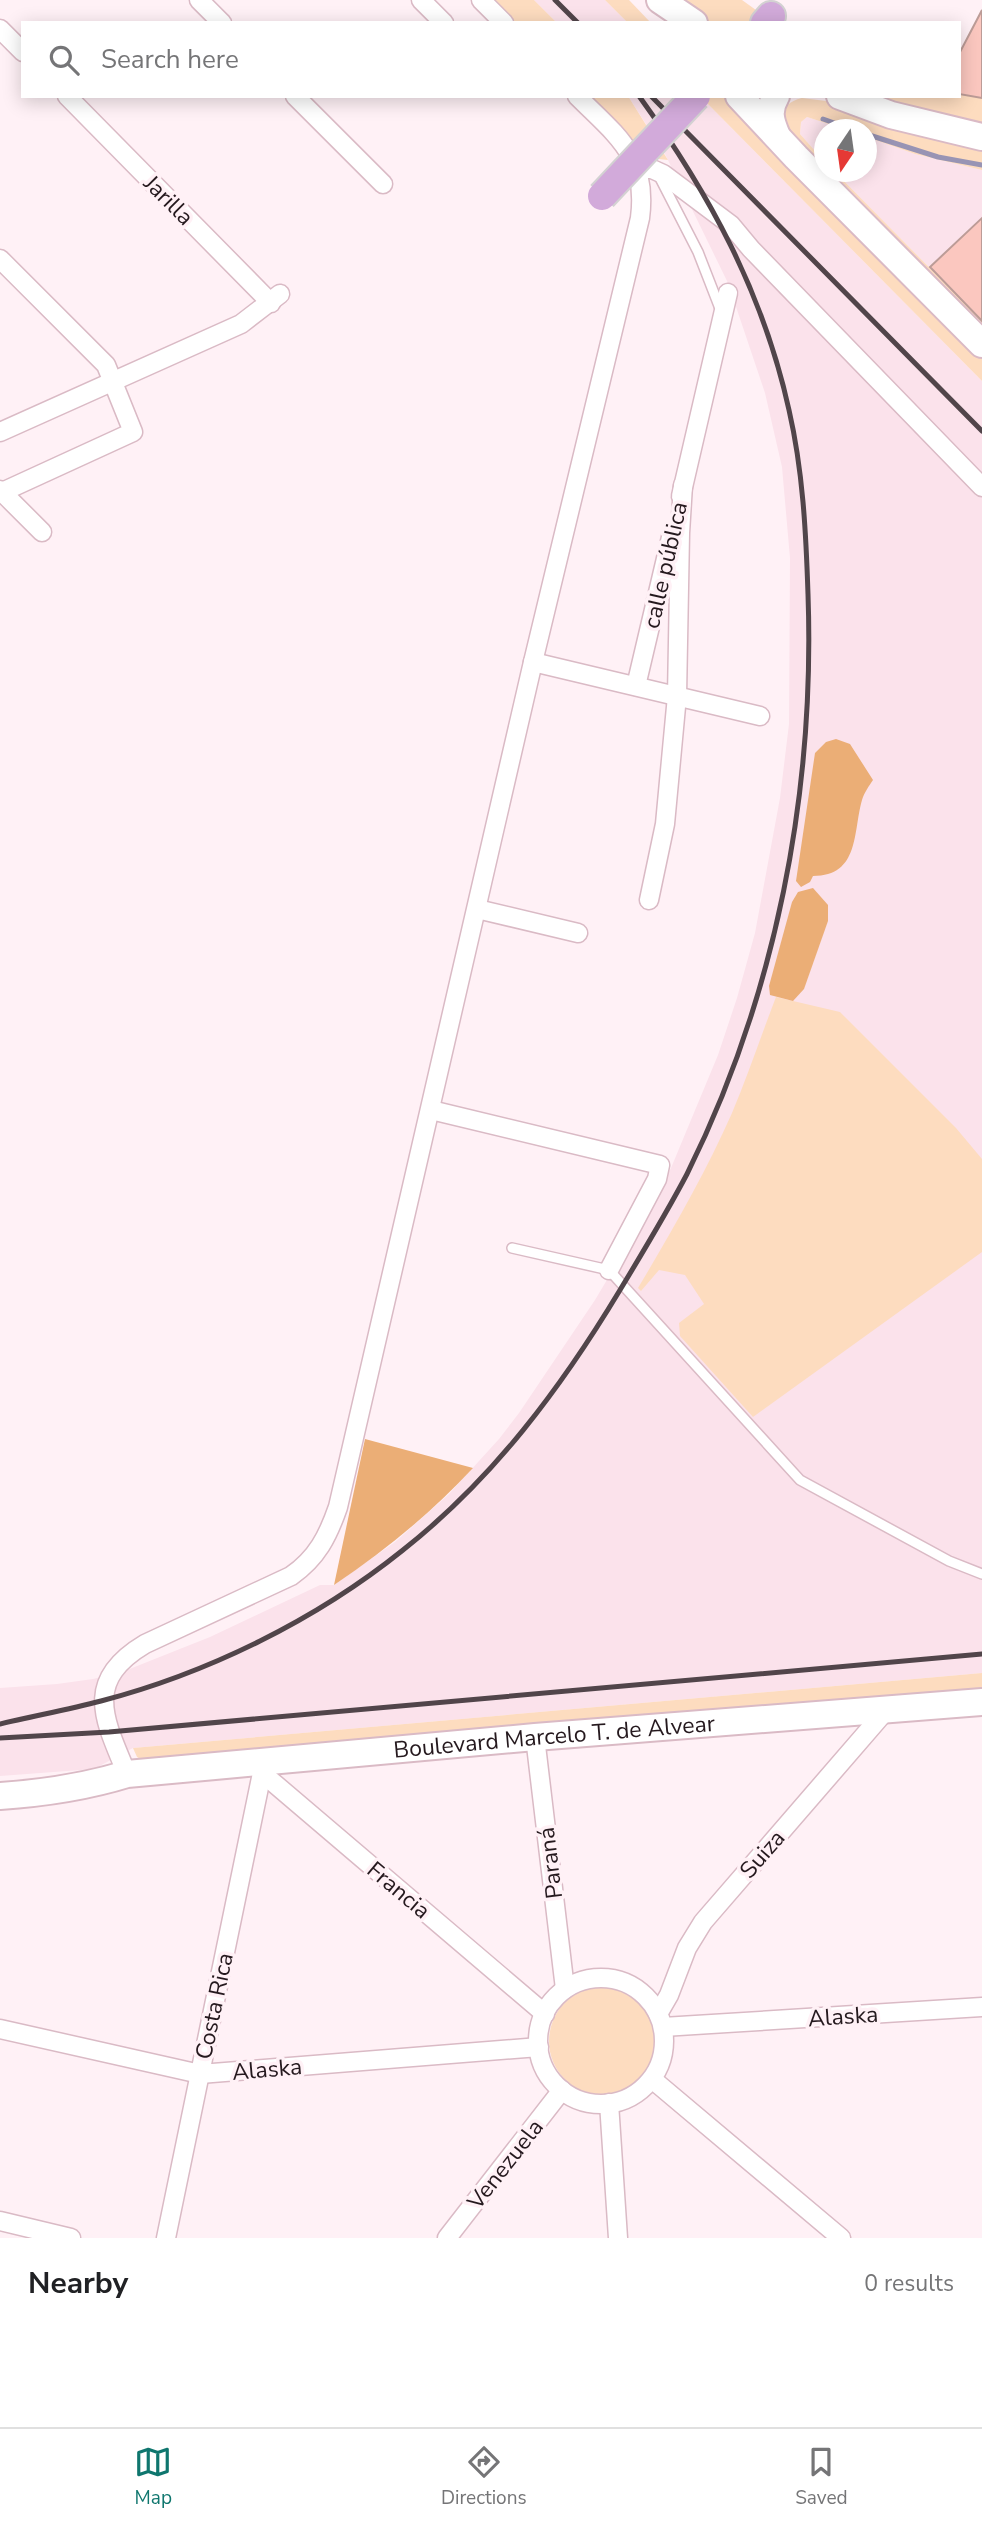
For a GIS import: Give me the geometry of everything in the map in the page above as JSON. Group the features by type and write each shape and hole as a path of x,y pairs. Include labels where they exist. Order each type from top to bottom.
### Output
{"main road":[{"path":"649,0 668,21"},
{"path":"660,0 691,21"},
{"path":"602,196 694,98"},
{"path":"741,98 982,344"},
{"path":"775,98 770,110 771,122 778,138"},
{"path":"846,98 913,122 982,137"},
{"name":"Boulevard Marcelo T. de Alvear","path":"0,1796 51,1792 93,1784 127,1773 262,1768 535,1737 982,1702"}],"street":[{"path":"199,0 220,21"},
{"path":"421,0 442,21"},
{"path":"481,0 502,21"},
{"path":"0,29 21,50"},
{"name":"Jarilla","path":"69,98 276,298 240,324 114,381"},
{"path":"297,98 383,184"},
{"path":"579,98 645,169 663,174 731,225 751,249 982,487"},
{"path":"127,1773 109,1732 103,1700 106,1684 118,1664 145,1644 292,1576 313,1558 329,1533 338,1507 533,662 640,218 645,169"},
{"path":"0,259 106,365 133,432 1,491 42,532"},
{"path":"683,485 728,293"},
{"path":"0,432 114,381"},
{"name":"calle pública","path":"636,687 683,485"},
{"name":"calle pública","path":"649,900 665,824 677,696 683,485"},
{"path":"533,662 760,716"},
{"path":"477,909 578,933"},
{"path":"431,1110 660,1165 657,1179 609,1269"},
{"name":"Suiza","path":"661,2021 687,1948 703,1922 888,1709"},
{"name":"Paraná","path":"535,1737 565,1989"},
{"name":"Francia","path":"262,1768 545,2014"},
{"name":"Costa Rica","path":"166,2238 262,1768"},
{"path":"607,1979 628,1984 646,1996 661,2021 663,2054 652,2079 633,2095 609,2103 584,2102 562,2090 546,2071 539,2047 539,2035 545,2014 550,2004 565,1989 585,1980 607,1979"},
{"name":"Alaska","path":"661,2021 982,2007"},
{"name":"Alaska","path":"0,2029 200,2074 539,2047"},
{"path":"652,2079 841,2238"},
{"name":"Venezuela","path":"447,2238 562,2090"},
{"path":"609,2103 618,2238"},
{"path":"0,2221 71,2238"}],"lane":[{"path":"645,169 678,210 698,252 722,316"},
{"path":"512,1248 609,1269 800,1480 949,1561 982,1574"}],"shaded area":[{"path":"492,0 534,0 555,21 512,21"},
{"path":"534,0 605,0 626,21 555,21"},
{"path":"605,0 629,0 649,21 626,21"},
{"path":"672,0 742,0 771,21 703,21"},
{"path":"961,94 982,98 982,129 870,98 961,98"},
{"path":"589,98 629,98 668,160 649,158"},
{"path":"629,98 702,98 982,381 982,1673 133,1748 94,1769 0,1776 0,1688 57,1684 122,1672 210,1637 320,1585 334,1585 395,1542 449,1494 519,1413 595,1300 671,1168 718,1055 755,933 780,798 789,724 790,558 782,467 765,393 728,283 665,154"},
{"path":"702,98 726,98 982,357 982,381"},
{"path":"802,98 826,101 876,119 807,117 801,122 800,134 814,150 814,160 790,133 785,122 784,112 789,104"},
{"path":"807,117 814,119 814,150 800,134 801,122"},
{"path":"877,119 982,147 982,170 915,154 877,141"},
{"path":"877,141 915,154 982,170 982,321 845,182 877,182"},
{"path":"835,182 845,182 982,321 982,329"},
{"path":"836,739 850,744 873,780 862,800 852,850 847,860 828,874 813,876 810,882 801,887 796,881 815,753 826,742"},
{"path":"813,888 828,905 828,921 804,989 793,1001 770,995 769,986 792,902 798,892"},
{"path":"776,997 840,1012 956,1128 982,1159 982,1252 753,1417 680,1336 679,1323 704,1304 685,1275 659,1270 641,1291 638,1288 688,1202 722,1136"},
{"path":"365,1439 473,1468 407,1531 334,1585"},
{"path":"982,1673 982,1692 142,1760 137,1757 133,1748"},
{"path":"603,1987 624,1991 641,2003 653,2020 657,2041 653,2062 641,2079 624,2091 603,2095 582,2091 565,2079 553,2062 549,2041 553,2020 565,2003 582,1991"}],"building":[{"path":"982,10 982,98 961,94 961,50"},
{"path":"982,218 982,321 930,267"}],"waterway":[{"path":"877,138 938,157 982,165"}],"railway":[{"path":"555,0 576,21"},
{"path":"0,1724 141,1689 221,1659 260,1641 334,1599 403,1550 436,1522 496,1462 574,1362 671,1204 718,1106 744,1036 766,964 784,892 796,818 805,743 808,669 808,594 803,502 789,410 778,367 749,284 731,245 688,169 640,98"},
{"path":"653,98 982,431"},
{"path":"0,1738 109,1732 982,1654"}]}
